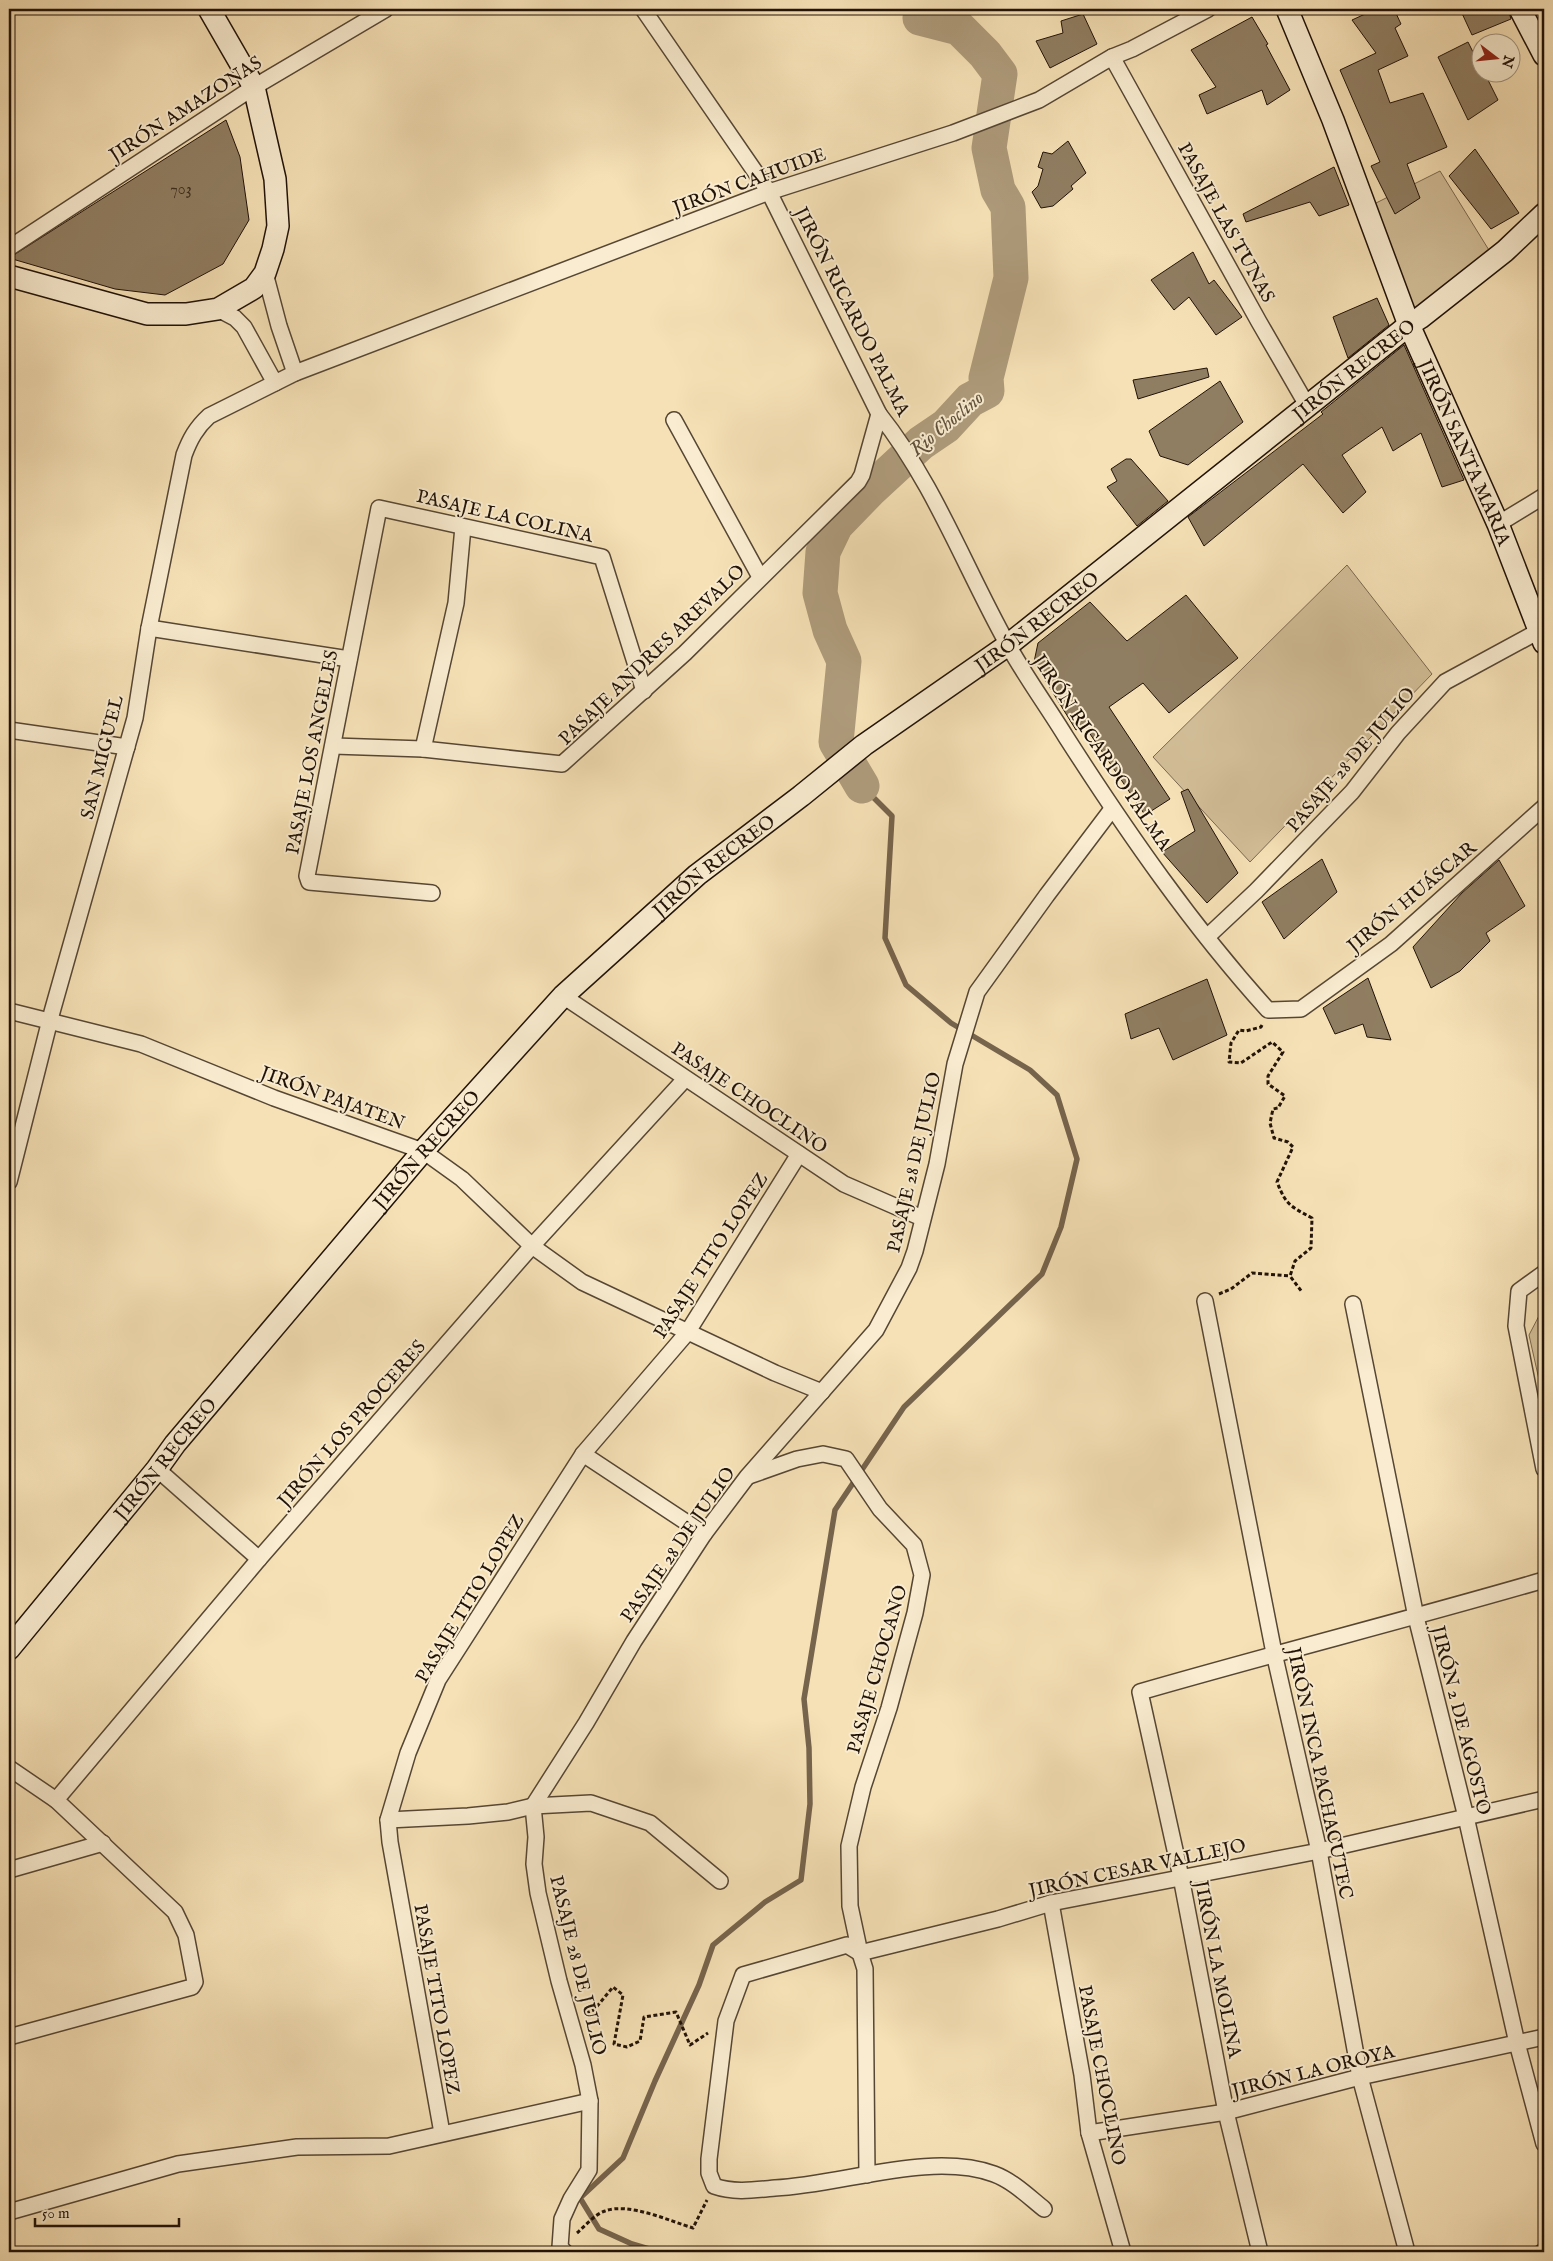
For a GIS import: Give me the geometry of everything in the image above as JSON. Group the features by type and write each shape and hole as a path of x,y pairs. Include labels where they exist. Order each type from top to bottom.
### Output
{"main road":[{"path":"9,276 147,314 186,314 218,309 254,288 265,273 278,226 275,178 254,87 209,9"},
{"name":"JIRÓN SANTA MARIA","path":"1287,9 1333,120 1409,325 1498,524 1542,637"},
{"path":"1520,9 1544,55"},
{"name":"JIRÓN RECREO","path":"9,1649 175,1444 423,1151 563,996 697,876 864,745 1008,645 1409,325 1505,251 1544,214"}],"street":[{"name":"JIRÓN AMAZONAS","path":"9,248 254,87 386,9"},
{"name":"JIRÓN RICARDO PALMA","path":"642,9 769,192 879,414 919,473 1008,645 1112,809 1207,937 1268,1010"},
{"name":"JIRÓN CAHUIDE","path":"295,373 769,192 953,133 1038,100 1112,56 1132,49 1208,9"},
{"name":"PASAJE LAS TUNAS","path":"1112,56 1308,406"},
{"path":"265,273 278,326 295,373"},
{"path":"218,309 235,318 244,327 275,383"},
{"name":"SAN MIGUEL","path":"9,1182 50,1022 135,718 149,628 184,455 190,438 200,424 209,416 295,373"},
{"name":"PASAJE ANDRES AREVALO","path":"334,746 424,749 562,764 685,653 760,577 820,522 860,479 879,414"},
{"path":"674,420 760,577"},
{"path":"1498,524 1544,496"},
{"name":"PASAJE LA COLINA","path":"379,508 603,558 644,691"},
{"name":"PASAJE LOS ANGELES","path":"379,508 307,879 309,882 432,893"},
{"path":"424,749 456,603 464,527"},
{"path":"149,628 349,659"},
{"name":"PASAJE 28 DE JULIO","path":"1207,937 1256,892 1352,792 1398,733 1444,682 1542,637"},
{"path":"9,730 126,747"},
{"name":"JIRÓN HUÁSCAR","path":"1268,1010 1301,1009 1391,944 1544,807"},
{"name":"PASAJE 28 DE JULIO","path":"566,2246 562,2219 571,2199 589,2170 590,2101 538,1893 534,1864 536,1837 533,1806 586,1723 634,1641 704,1534 747,1477 876,1330 886,1314 909,1268 937,1164 955,1064 977,992 1112,809"},
{"name":"PASAJE CHOCLINO","path":"563,996 844,1184 922,1218"},
{"name":"JIRÓN PAJATEN","path":"9,1011 141,1044 274,1098 423,1151 462,1178 532,1246 582,1282 686,1333 822,1392"},
{"name":"JIRÓN LOS PROCERES","path":"56,1800 259,1559 532,1246 685,1079"},
{"name":"PASAJE TITO LOPEZ","path":"442,2133 404,1926 388,1820 408,1753 438,1680 583,1454 686,1333 799,1154"},
{"path":"1544,1273 1519,1291 1516,1326 1544,1469"},
{"name":"JIRÓN INCA PACHACUTEC","path":"1205,1301 1274,1653 1319,1851 1360,2077 1407,2252"},
{"name":"JIRÓN 2 DE AGOSTO","path":"1353,1304 1416,1617 1466,1817 1517,2042 1544,2144"},
{"path":"583,1454 704,1534"},
{"name":"PASAJE CHOCANO","path":"747,1477 797,1459 823,1454 846,1458 880,1509 914,1545 922,1575 915,1613 889,1708 863,1787 849,1846 850,1906 865,1969 867,2175"},
{"path":"157,1468 259,1559"},
{"path":"1274,1653 1416,1617 1544,1580"},
{"name":"JIRÓN LA MOLINA","path":"1260,2252 1226,2112 1181,1877 1140,1692 1274,1653"},
{"path":"9,1768 56,1800 175,1912 186,1935 195,1982 194,1985 9,2037"},
{"name":"JIRÓN CESAR VALLEJO","path":"714,2186 709,2173 709,2159 726,2021 743,1975 847,1945 860,1953 998,1919 1051,1903 1319,1851 1544,1799"},
{"path":"388,1820 468,1816 508,1812 533,1806 586,1803 650,1823 720,1881"},
{"path":"9,1870 103,1843"},
{"name":"PASAJE CHOCLINO","path":"1051,1903 1082,2075 1089,2133 1123,2252"},
{"name":"JIRÓN LA OROYA","path":"1089,2133 1226,2112 1360,2077 1544,2037"},
{"path":"9,2212 178,2164 297,2148 389,2146 590,2101"},
{"path":"714,2186 728,2191 806,2187 867,2175 941,2165 994,2174 1016,2187 1044,2210"}],"path":[{"path":"1268,1010 1262,1027 1246,1031 1239,1030 1231,1043 1229,1062 1241,1063 1272,1042 1283,1052 1268,1076 1268,1084 1285,1096 1278,1108 1273,1109 1270,1117 1274,1138 1288,1142 1293,1147 1277,1182 1284,1200 1293,1208 1312,1218 1311,1248 1295,1261 1290,1276"},
{"path":"1205,1301 1232,1289 1252,1273 1290,1276 1302,1292"},
{"path":"571,2019 594,2010 613,1987 623,1995 614,2044 627,2047 640,2040 644,2017 676,2012 690,2045"},
{"path":"566,2246 602,2211 611,2208 629,2208 693,2228 714,2186"}],"shaded area":[{"path":"1440,171 1492,255 1415,319 1370,206"},
{"path":"1347,565 1432,674 1250,862 1153,757"},
{"path":"1544,1310 1544,1402 1529,1335 1541,1312"}],"building":[{"path":"1376,9 1394,9 1401,24 1395,28 1408,56 1378,70 1390,103 1423,93 1447,147 1407,164 1420,198 1395,214 1371,166 1380,162 1340,70 1376,53 1352,20"},
{"path":"1460,9 1508,9 1511,19 1479,32 1471,32"},
{"path":"1083,14 1097,44 1050,68 1036,41 1063,33 1061,21"},
{"path":"1252,17 1268,44 1266,45 1290,90 1267,105 1262,90 1207,114 1199,95 1216,87 1191,50"},
{"path":"1468,42 1470,46 1470,82 1489,82 1498,100 1468,120 1438,57"},
{"path":"226,120 240,157 249,220 223,264 165,295 115,289 9,258"},
{"path":"1068,141 1086,173 1071,186 1073,189 1053,206 1041,208 1032,192 1038,186 1043,169 1038,167 1043,152 1052,154"},
{"path":"1475,149 1519,213 1491,229 1449,176"},
{"path":"1334,167 1349,205 1319,216 1310,202 1246,222 1243,214"},
{"path":"1193,252 1209,284 1214,280 1242,317 1216,335 1189,297 1174,310 1151,280"},
{"path":"1377,298 1389,325 1348,358 1333,317"},
{"path":"1404,345 1464,480 1442,487 1421,433 1393,451 1382,427 1342,455 1366,492 1343,513 1303,464 1204,546 1188,517 1323,414 1321,412"},
{"path":"1207,368 1209,377 1138,399 1133,380"},
{"path":"1220,381 1243,422 1188,465 1160,456 1149,431"},
{"path":"1126,459 1131,459 1168,501 1137,526 1107,487 1117,481 1111,469"},
{"path":"1186,595 1238,658 1169,713 1143,683 1109,707 1170,799 1145,815 1084,725 1076,730 1034,662 1038,643 1090,602 1127,641"},
{"path":"1188,789 1238,873 1207,903 1162,852 1195,831 1181,792"},
{"path":"1322,859 1337,892 1284,939 1262,902"},
{"path":"1499,860 1525,906 1486,933 1490,941 1460,971 1431,988 1413,947 1462,893"},
{"path":"1368,978 1391,1040 1367,1037 1363,1024 1335,1034 1323,1008"},
{"path":"1207,979 1227,1035 1173,1060 1159,1028 1131,1039 1125,1014"}],"waterway":[{"name":"Rio Choclino","path":"862,786 836,742 844,661 830,630 820,593 823,552 836,525 869,491 921,443 946,426 970,400 987,391 986,378 1011,278 1008,207 998,190 989,148 1000,74 985,54 959,28 920,18 922,9"},
{"path":"659,2252 632,2244 599,2229 580,2198 623,2158 655,2081 699,1985 713,1945 765,1902 801,1880 810,1804 809,1748 804,1699 835,1510 904,1407 1042,1274 1061,1227 1077,1159 1057,1095 1030,1070 951,1023 906,985 885,938 892,816 862,786"}]}
